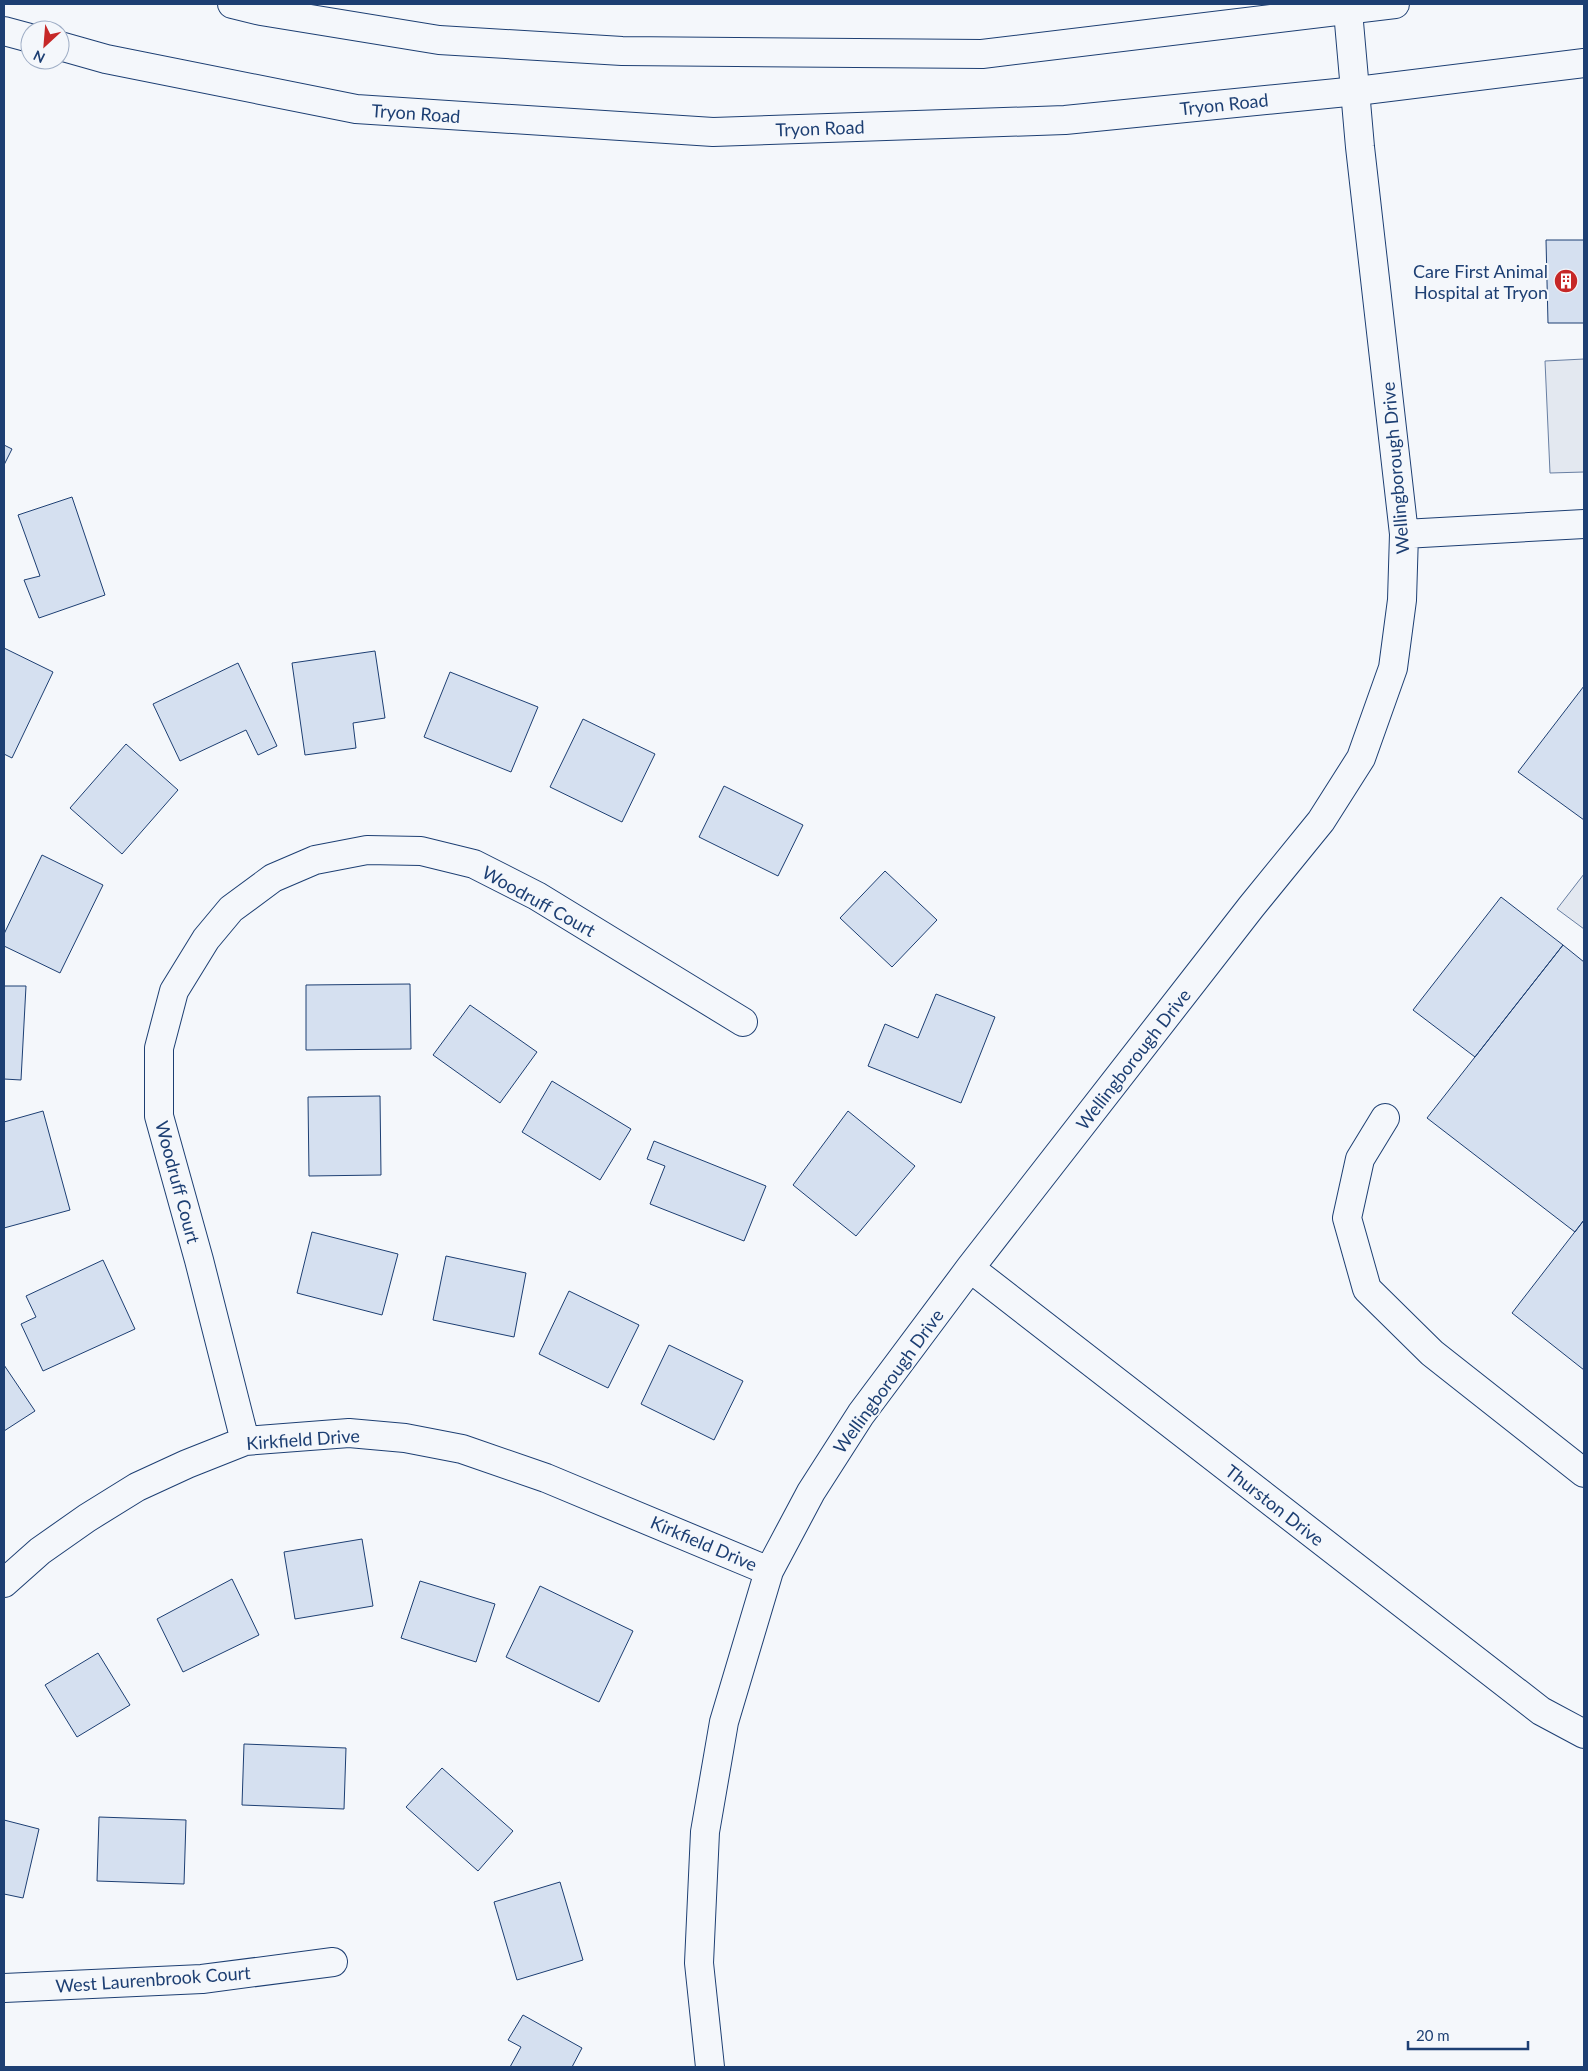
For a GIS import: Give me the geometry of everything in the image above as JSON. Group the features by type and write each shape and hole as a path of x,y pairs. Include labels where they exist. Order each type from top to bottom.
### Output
{"street":[{"path":"232,4 261,11 439,40 622,51 982,54 1394,4"},
{"name":"Wellingborough Drive","path":"710,2067 699,1963 705,1832 724,1722 769,1570 811,1492 861,1414 970,1268 1251,907 1321,821 1361,758 1393,668 1402,600 1404,534 1360,147 1357,91 1348,11"},
{"path":"4,31 20,35"},
{"name":"Tryon Road","path":"70,49 106,59 356,109 713,132 1065,120 1357,91 1584,63"},
{"path":"1404,534 1584,524"},
{"name":"Woodruff Court","path":"245,1441 199,1260 159,1116 159,1048 174,991 206,939 231,908 273,878 315,860 367,850 421,851 474,864 537,896 743,1022"},
{"path":"1385,1118 1360,1159 1346,1218 1367,1288 1432,1353 1584,1473"},
{"name":"Thurston Drive","path":"970,1268 1541,1711 1584,1734"},
{"name":"Kirkfield Drive","path":"4,1583 40,1551 87,1518 137,1487 245,1441 349,1433 405,1438 462,1449 546,1478 769,1570"},
{"name":"West Laurenbrook Court","path":"4,1988 202,1979 333,1962"}],"shaded area":[{"path":"1584,359 1584,472 1550,473 1545,361"},
{"path":"1584,874 1584,929 1557,909"}],"building":[{"name":"Care First Animal Hospital at Tryon","path":"1546,240 1584,240 1584,323 1548,323"},
{"path":"4,445 12,449 4,465"},
{"path":"72,497 105,595 39,618 24,580 40,576 18,515"},
{"path":"4,648 53,672 12,758 4,754"},
{"path":"375,651 385,718 353,723 356,748 305,755 292,663"},
{"path":"238,663 277,746 258,755 246,730 180,761 153,704"},
{"path":"450,672 538,707 511,772 424,737"},
{"path":"1584,686 1584,820 1518,772"},
{"path":"583,719 655,754 622,822 550,787"},
{"path":"126,744 178,790 122,854 70,808"},
{"path":"724,786 803,825 778,876 699,837"},
{"path":"42,855 103,885 60,973 4,946 4,934"},
{"path":"885,871 937,920 892,967 840,918"},
{"path":"1501,897 1563,945 1475,1057 1413,1010"},
{"path":"1563,945 1584,962 1584,1220 1575,1232 1427,1118"},
{"path":"410,984 411,1049 306,1050 306,985"},
{"path":"4,986 26,986 21,1080 4,1079"},
{"path":"936,994 995,1017 961,1103 868,1066 885,1024 918,1038"},
{"path":"470,1005 537,1052 500,1103 433,1055"},
{"path":"552,1081 631,1129 600,1180 522,1132"},
{"path":"380,1096 381,1175 309,1176 308,1097"},
{"path":"43,1111 70,1210 4,1228 4,1122"},
{"path":"848,1111 915,1166 856,1236 793,1185"},
{"path":"654,1141 766,1186 744,1241 650,1204 665,1166 647,1159"},
{"path":"1584,1220 1584,1370 1512,1313"},
{"path":"312,1232 398,1254 382,1315 297,1293"},
{"path":"446,1256 526,1273 514,1337 433,1320"},
{"path":"103,1260 135,1329 43,1371 21,1324 36,1317 26,1296"},
{"path":"569,1291 639,1325 608,1388 539,1354"},
{"path":"669,1345 743,1381 714,1440 641,1404"},
{"path":"4,1365 35,1411 4,1431"},
{"path":"362,1539 373,1606 295,1619 284,1552"},
{"path":"232,1579 259,1635 183,1672 157,1619"},
{"path":"420,1581 495,1604 476,1662 401,1638"},
{"path":"540,1586 633,1631 599,1702 506,1657"},
{"path":"98,1653 130,1705 77,1737 45,1685"},
{"path":"244,1744 346,1748 344,1809 242,1805"},
{"path":"442,1768 513,1831 478,1871 406,1807"},
{"path":"99,1817 186,1820 184,1884 97,1881"},
{"path":"4,1820 39,1829 23,1898 4,1894"},
{"path":"560,1882 583,1960 517,1980 494,1902"},
{"path":"523,2015 582,2048 572,2067 510,2067 521,2047 508,2040"}],"place":[{"name":"Care First Animal Hospital at Tryon","path":"1566,281"}]}
